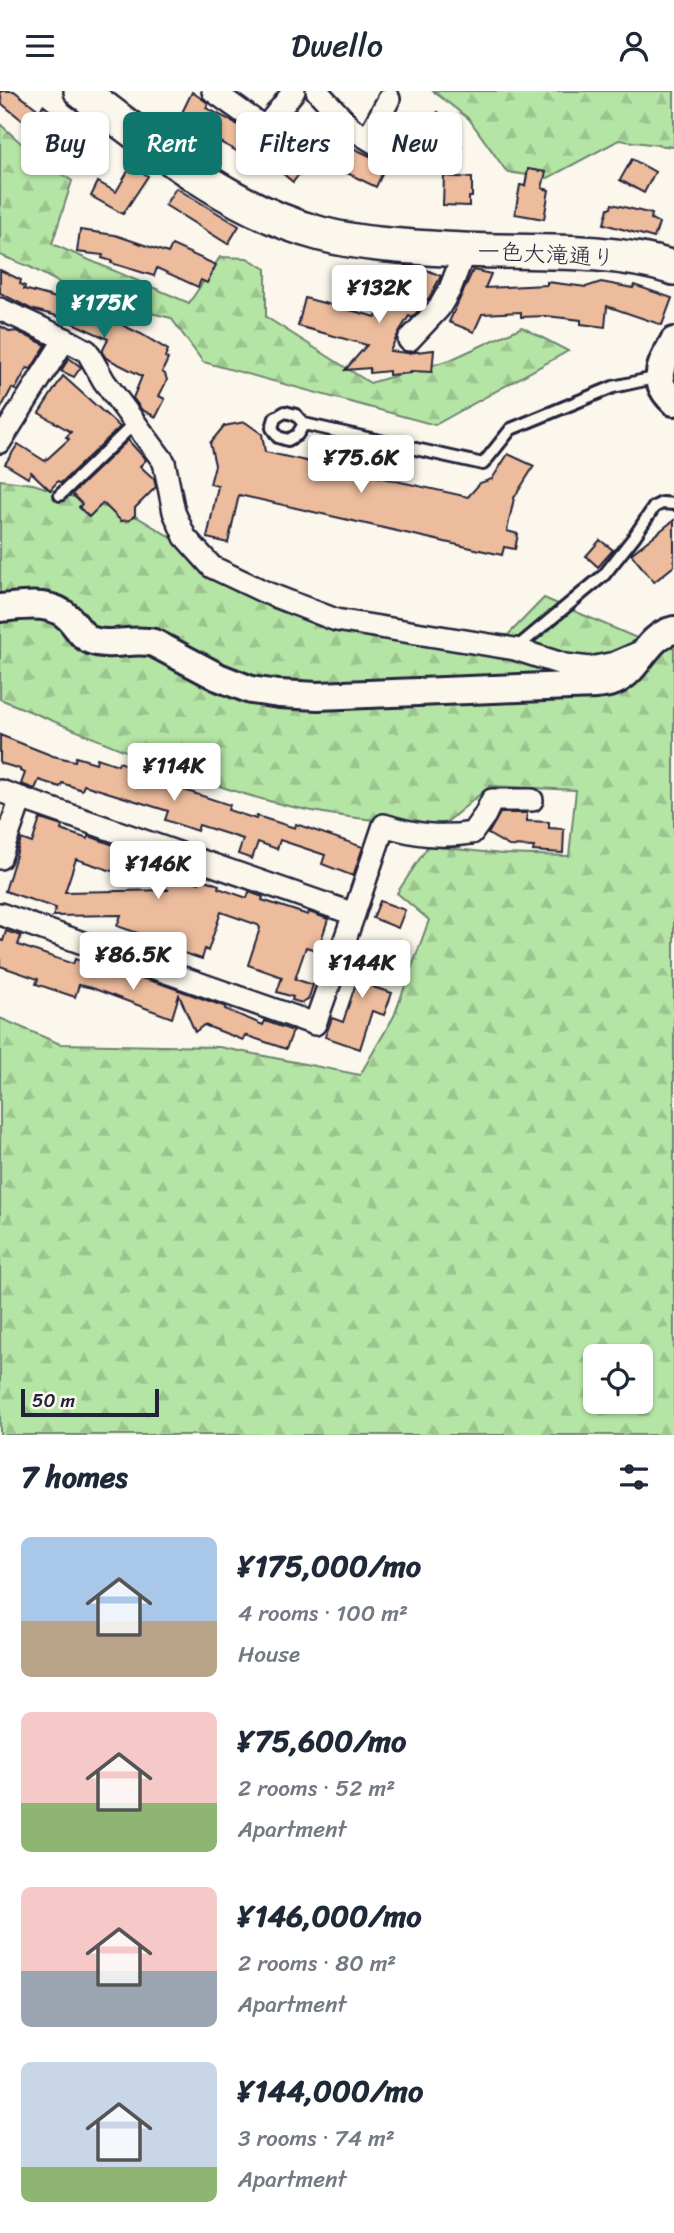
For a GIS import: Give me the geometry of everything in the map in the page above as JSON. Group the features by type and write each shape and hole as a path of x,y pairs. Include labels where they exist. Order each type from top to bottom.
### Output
{"main road":[{"name":"一色大滝通り","path":"80,91 148,142 227,194 275,217 321,234 387,245 628,258 674,268"}],"street":[{"path":"213,91 265,128 293,91"},
{"path":"317,91 352,129 375,142 389,99"},
{"path":"410,340 439,308 450,289 465,250"},
{"path":"0,309 87,351 134,424 164,462 174,512 185,537 212,567 267,593 336,620 514,649 565,665 590,668 615,663 646,650"},
{"path":"0,442 65,339"},
{"path":"674,341 660,367 659,377 664,393 674,402"},
{"path":"0,608 41,605 57,609 69,618 81,634 93,641 142,640 251,690 318,696 596,685 614,682 626,675 659,636 674,630"},
{"path":"0,791 354,913"},
{"path":"0,858 21,798"},
{"path":"0,914 314,1024 384,825 411,834 446,837 471,833 485,815 492,800 532,800"}],"lane":[{"path":"304,424 483,464 511,429 614,387 659,377"},
{"path":"60,495 134,424"},
{"path":"514,649 604,575 654,507 662,503 674,504"}],"green space":[{"path":"433,91 674,91 674,147 619,140 548,178 507,172 469,119"},
{"path":"0,124 21,143 21,175 63,175 72,181 52,244 189,303 220,257 247,258 266,269 266,317 370,383 450,360 522,327 568,351 435,425 203,362 171,318 86,297 30,267 0,255"},
{"path":"0,480 33,484 137,517 319,627 508,635 544,598 639,639 674,647 674,1435 0,1435 0,1018 60,1044 219,1047 360,1075 394,1016 429,920 397,893 428,846 502,854 569,856 576,790 490,786 442,826 333,815 290,806 201,780 0,699"}],"building":[{"path":"0,91 14,91 40,111 43,105 52,112 21,112 21,119 2,104"},
{"path":"192,92 208,103 206,108 214,112 182,112"},
{"path":"222,116 236,124 236,150 222,143"},
{"path":"354,148 368,155 368,175 382,175 376,187 351,175 354,175"},
{"path":"632,159 655,172 644,193 620,180"},
{"path":"528,169 546,172 542,188 549,190 544,219 515,214 520,185 525,186"},
{"path":"126,175 148,176 123,214 91,196 98,182 116,192"},
{"path":"284,175 298,175 293,182"},
{"path":"444,176 472,178 469,206 443,205"},
{"path":"176,188 239,226 228,244 165,205"},
{"path":"612,204 652,214 651,219 659,223 654,238 604,224 608,208 611,208"},
{"path":"80,230 115,235 168,253 172,245 216,265 207,283 201,280 198,287 157,268 154,276 111,263 112,261 102,258 103,255 77,252"},
{"path":"405,266 420,267 441,276 428,300 424,298 418,311 412,318 409,316 390,351 407,353 434,350 432,372 411,371 389,375 389,371 370,373 370,368 345,370 367,345 298,326 305,298 376,317 379,311 382,312"},
{"path":"0,270 21,280 20,284 25,286 24,289 78,304 168,350 165,357 168,359 162,372 167,380 159,396 165,399 156,417 142,410 133,398 142,376 106,358 102,352 108,339 57,316 31,309 0,293"},
{"path":"473,270 491,274 485,288 547,285 547,282 586,287 601,282 633,288 634,285 672,298 662,325 607,306 605,327 581,324 581,320 546,316 521,317 521,312 482,314 474,332 449,322"},
{"path":"0,326 46,345 31,369 27,368 15,390 12,388 0,410"},
{"path":"69,358 81,367 74,377 61,371"},
{"path":"63,376 120,427 61,483 58,481 50,490 31,472 28,478 5,464 18,444 45,461 69,439 66,437 71,432 39,413"},
{"path":"245,422 262,434 265,452 468,497 480,483 492,479 508,454 534,466 514,498 507,531 518,534 515,549 504,547 502,555 239,495 228,543 207,538 218,486 210,484 215,465 210,443 224,426"},
{"path":"128,440 146,460 140,466 154,479 156,487 135,508 135,515 130,520 121,521 103,503 89,517 72,494"},
{"path":"674,520 674,566 654,582 631,554"},
{"path":"600,540 613,550 598,567 586,556"},
{"path":"0,735 53,756 75,761 76,757 96,763 97,758 118,765 119,762 173,780 172,786 230,805 228,810 295,828 296,824 363,847 353,876 322,864 325,855 280,840 277,849 258,842 252,859 238,854 243,839 199,825 197,831 165,820 168,811 84,785 82,790 62,783 60,787 39,780 35,789 21,784 25,773 0,763"},
{"path":"500,813 527,813 527,821 549,822 549,828 564,829 563,853 533,851 534,847 509,846 488,834"},
{"path":"40,819 62,826 61,830 88,839 89,836 157,861 155,868 199,883 200,878 219,885 218,888 247,898 249,892 263,897 262,900 328,919 319,947 316,950 306,947 295,979 313,985 308,1000 302,1003 277,992 282,977 248,965 260,928 258,925 221,912 208,951 205,949 202,959 180,952 182,948 117,926 121,915 53,916 56,908 5,891 21,839 32,843","holes":["76,859 169,890 65,892"]},
{"path":"380,901 405,910 398,928 373,918"},
{"path":"6,931 21,936 18,945 73,964 75,959 121,975 122,973 159,983 226,1007 225,1009 263,1025 265,1021 293,1031 286,1049 245,1035 243,1040 204,1025 195,1032 179,995 172,1018 92,988 79,985 75,997 36,984 38,979 0,966 0,940 3,941"},
{"path":"361,943 385,952 373,987 392,993 384,1015 372,1011 360,1049 325,1037 332,1018 343,1022 360,971 353,968"}]}
